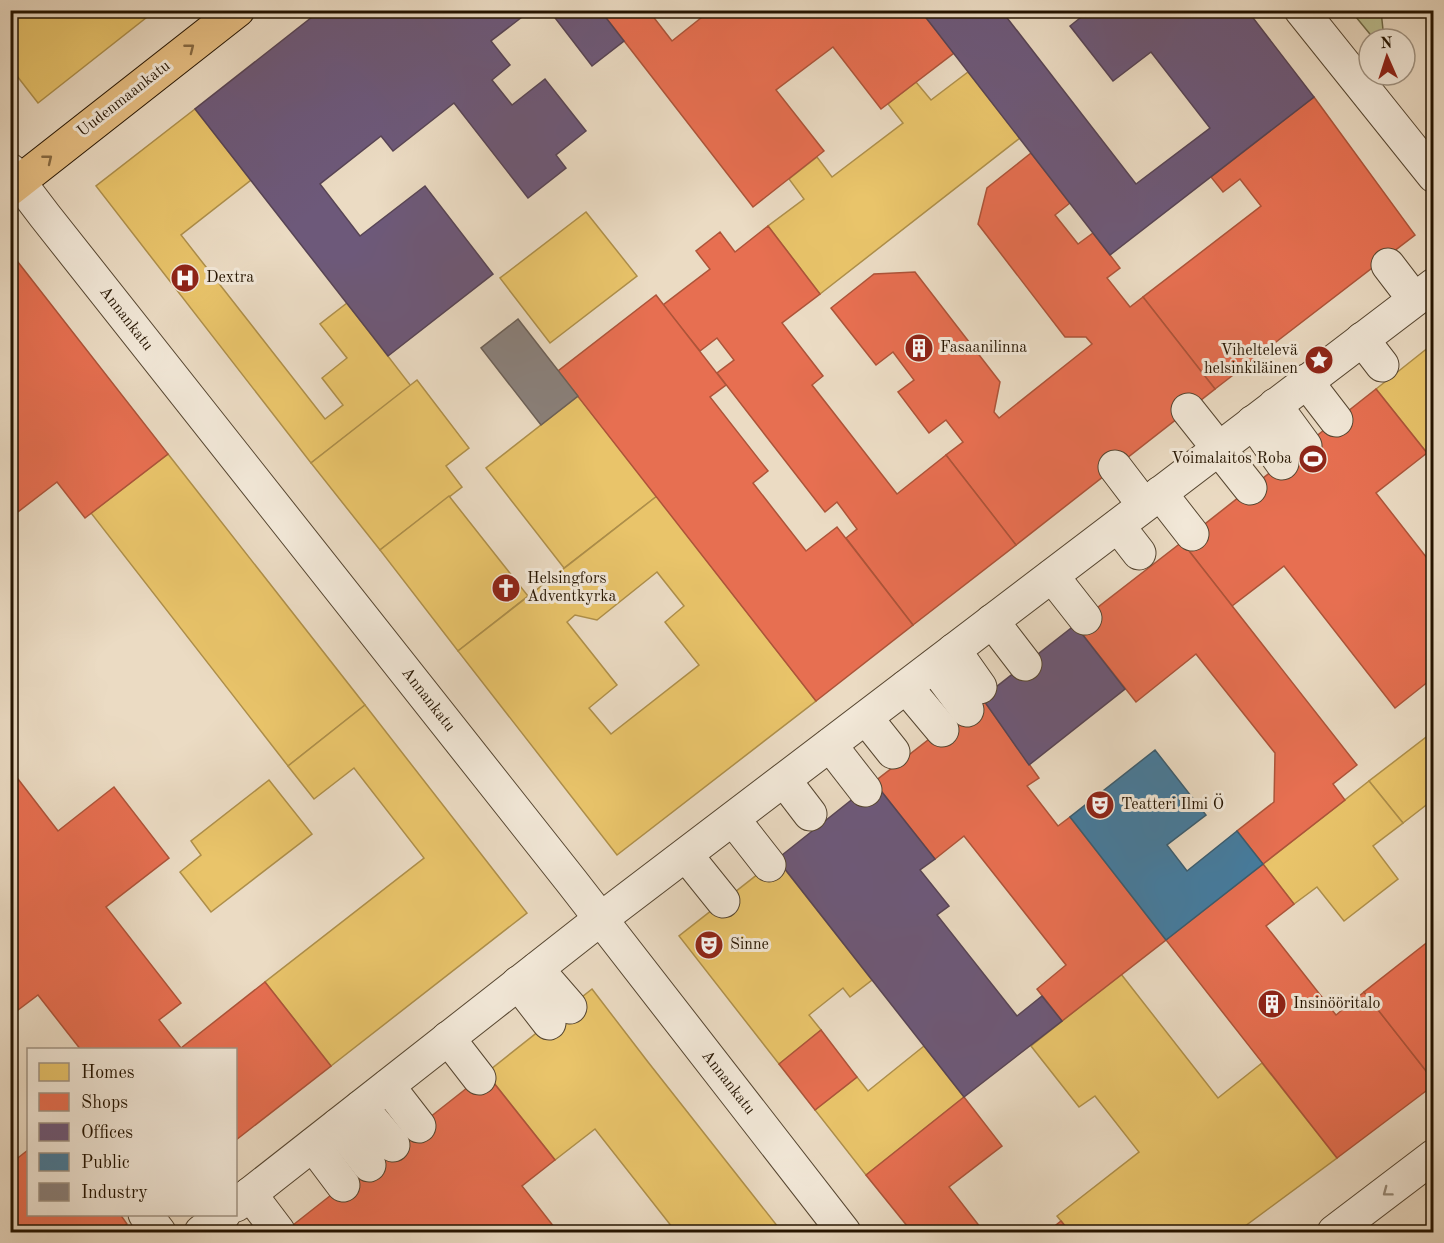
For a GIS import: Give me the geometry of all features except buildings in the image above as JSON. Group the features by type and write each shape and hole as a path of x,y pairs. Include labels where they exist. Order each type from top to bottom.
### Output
{"main road":[{"name":"Uudenmaankatu","path":"14,180 238,10"}],"street":[{"path":"1301,10 1434,176"},
{"name":"Annankatu","path":"14,180 572,882 844,1233"},
{"path":"279,1231 243,1200 600,920 1428,291 1388,266"},
{"path":"1362,339 1382,365"},
{"path":"1310,379 1340,417"},
{"path":"1188,410 1236,435 1267,475 1236,435"},
{"path":"1115,467 1192,534"},
{"path":"1118,526 1139,553"},
{"path":"1052,576 1083,614"},
{"path":"992,621 1025,664"},
{"path":"906,687 966,704 945,657"},
{"path":"866,718 893,752"},
{"path":"823,750 854,789"},
{"path":"784,780 810,814"},
{"path":"733,819 769,865"},
{"path":"686,855 723,901"},
{"path":"528,976 559,1015"},
{"path":"445,1041 475,1081"},
{"path":"388,1086 418,1126"},
{"path":"337,1126 381,1155"},
{"path":"337,1126 343,1185"},
{"path":"1334,1233 1434,1156"},
{"path":"146,1216 159,1233"}],"green space":[{"path":"1351,11 1381,11 1383,27 1364,27"}],"tram line":[{"path":"1427,10 1434,65"}],"place":[{"name":"Dextra","path":"185,278"},
{"name":"Fasaanilinna","path":"919,348"},
{"name":"Viheltelevä helsinkiläinen","path":"1319,360"},
{"name":"Voimalaitos Roba","path":"1313,459"},
{"name":"Helsingfors Adventkyrka","path":"506,588"},
{"name":"Teatteri Ilmi Ö","path":"1100,805"},
{"name":"Sinne","path":"709,945"},
{"name":"Insinööritalo","path":"1272,1004"}]}
